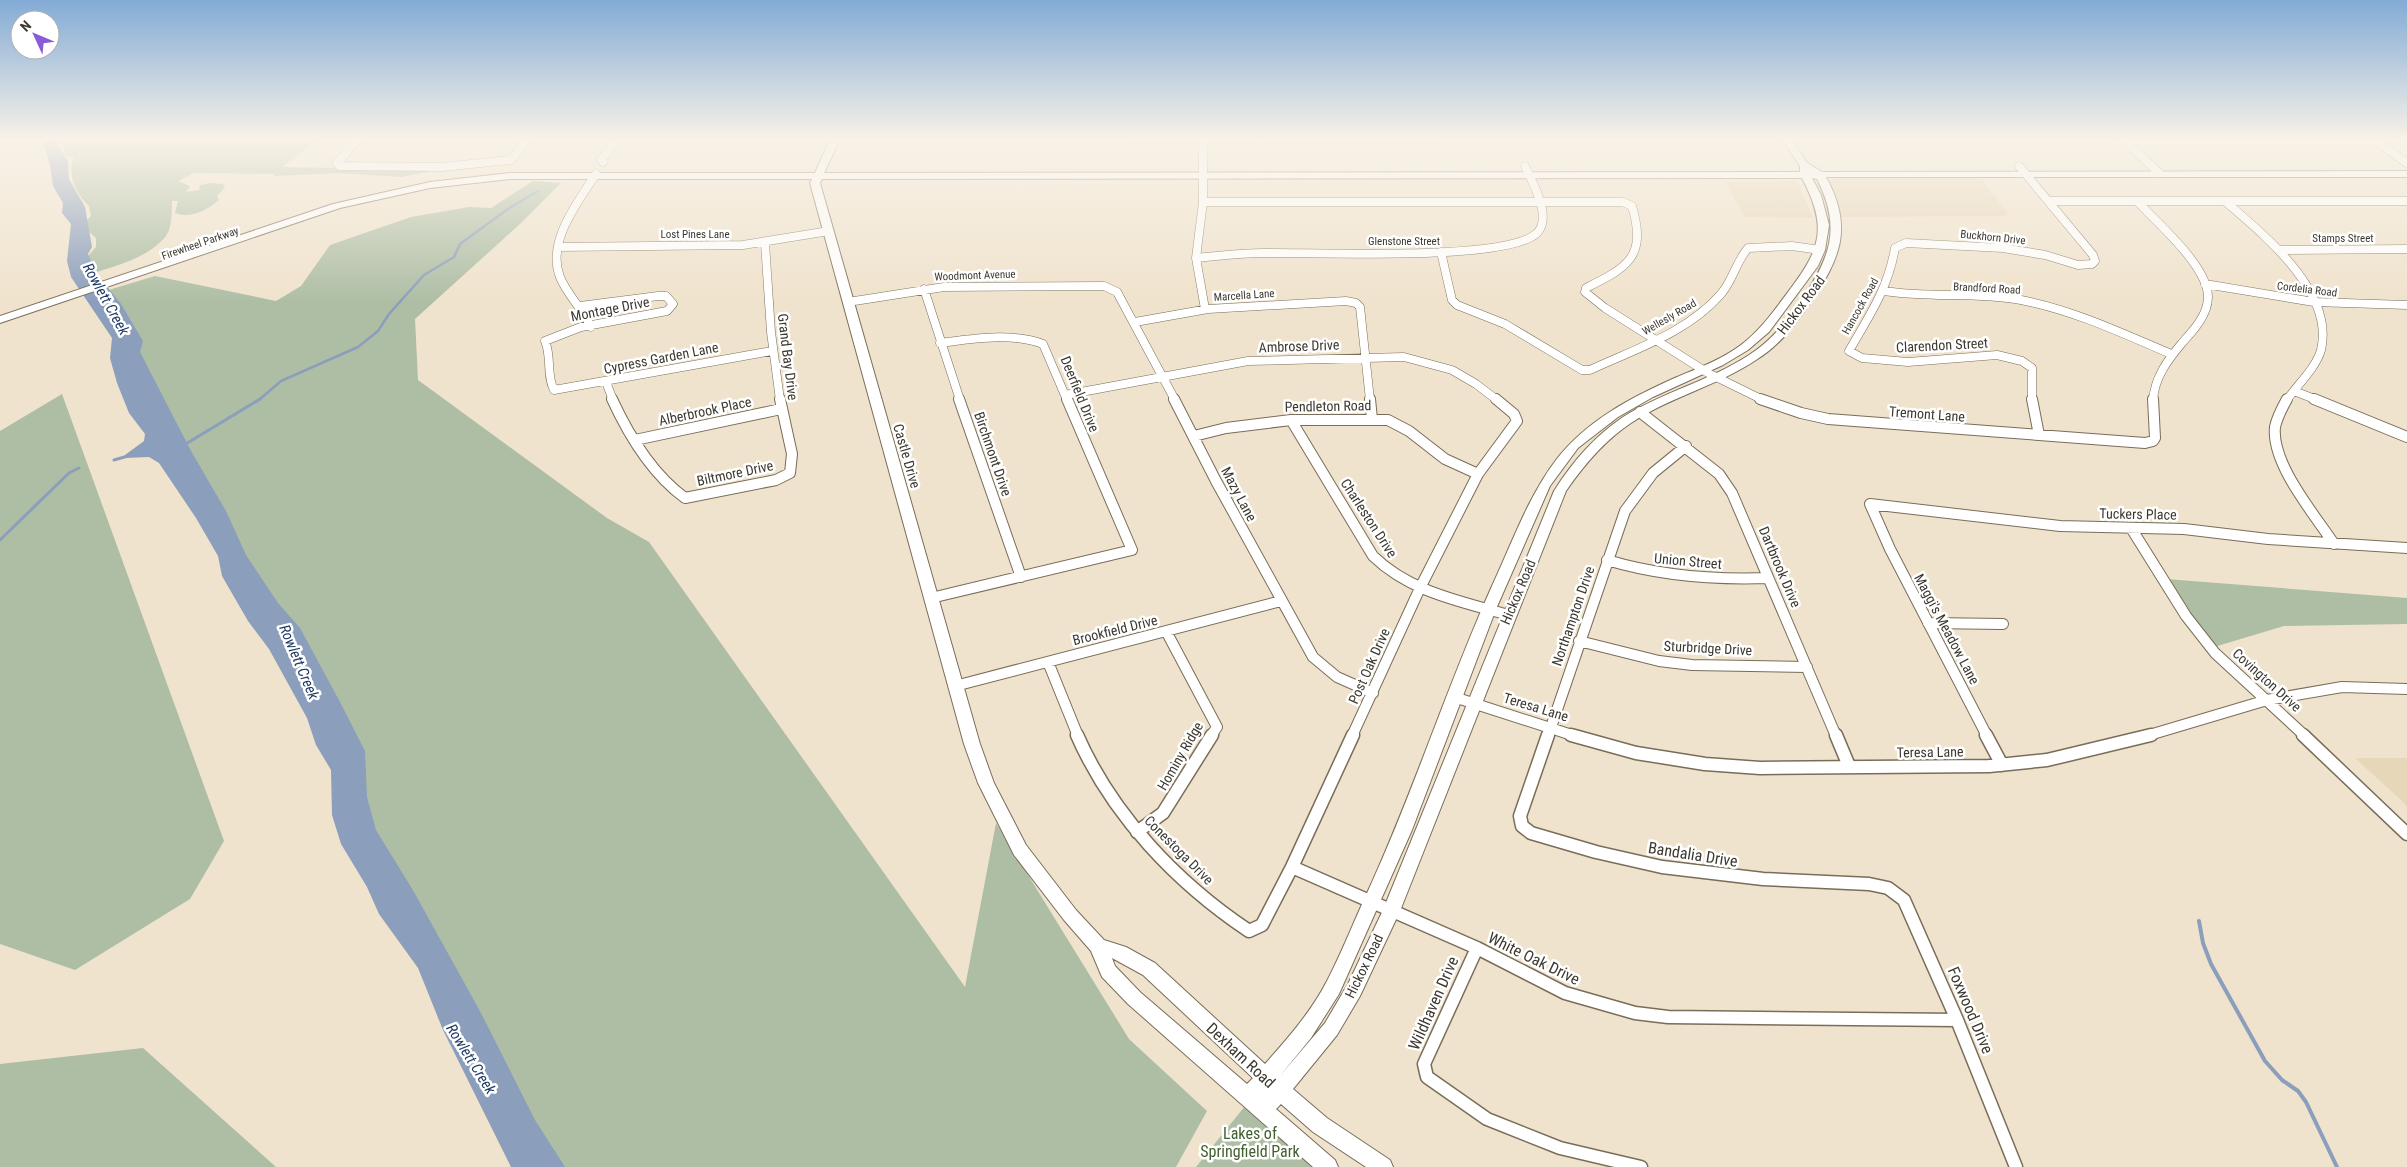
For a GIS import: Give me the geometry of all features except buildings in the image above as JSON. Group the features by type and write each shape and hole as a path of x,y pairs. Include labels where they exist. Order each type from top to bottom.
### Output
{"street":[{"name":"Firewheel Parkway","path":"0,311 322,210 386,193"},
{"path":"585,193 565,228 556,262 558,274 580,306 591,327"},
{"name":"Castle Drive","path":"818,193 955,686 986,784"},
{"path":"1203,193 1196,258 1205,309"},
{"name":"Glenstone Street","path":"1196,258 1262,253 1486,251 1522,242 1537,232 1543,222 1541,202 1538,193"},
{"name":"Hickox Road","path":"1249,1097 1305,1032 1333,988 1404,830 1489,609 1536,500 1562,458 1588,433 1621,409 1744,348 1765,330 1813,266 1820,250 1824,225 1815,193"},
{"name":"Hickox Road","path":"1263,1110 1331,1030 1354,990 1391,911 1508,614 1560,490 1575,467 1605,437 1640,412 1715,378 1757,354 1785,330 1831,262 1838,230 1836,215 1829,193"},
{"path":"2042,193 2049,201 2407,201"},
{"name":"Buckhorn Drive","path":"1899,245 1906,243 1954,244 2003,248 2045,255 2084,265 2092,264 2095,261 2093,255 2049,201"},
{"path":"1203,202 1541,202"},
{"name":"Tremont Lane","path":"1541,202 1627,203 1632,206 1640,230 1636,249 1620,269 1586,288 1585,292 1715,378 1767,404 1810,416 1896,426 2145,443 2153,441 2155,438 2152,403 2154,390 2157,378 2171,354"},
{"path":"2138,202 2186,254 2205,284 2208,296 2203,315 2190,334 2171,354"},
{"path":"2226,202 2279,250 2294,267 2314,302 2324,336 2321,350 2284,403 2278,417 2275,432 2289,474 2334,544"},
{"path":"1822,213 1836,215"},
{"name":"Lost Pines Lane","path":"559,247 723,246 766,242 829,231"},
{"name":"Grand Bay Drive","path":"766,242 772,351 781,409 793,459 790,474"},
{"name":"Hancock Road","path":"1849,351 1884,291 1891,272 1895,248 1899,245"},
{"name":"Wellesly Road","path":"1441,252 1452,300 1457,304 1504,324 1574,367 1590,370 1655,339 1708,307 1722,293 1748,248 1801,246 1820,250"},
{"name":"Stamps Street","path":"2279,250 2407,249"},
{"name":"Firewheel Parkway","path":"0,320 170,258"},
{"name":"Cordelia Road","path":"2205,284 2314,302 2407,304"},
{"name":"Woodmont Avenue","path":"848,302 924,289 997,285 1104,286"},
{"name":"Mazy Lane","path":"1104,286 1117,292 1135,322 1281,601 1313,657 1323,668 1336,677 1373,693"},
{"name":"Birchmont Drive","path":"924,289 940,343 1021,577"},
{"name":"Brandford Road","path":"1884,291 1905,295 2003,298 2050,306 2171,354"},
{"name":"Montage Drive","path":"554,390 551,386 550,360 545,341 549,338 667,311 673,304 671,298 658,296 580,306"},
{"name":"Marcella Lane","path":"1135,322 1205,309 1346,301 1356,303 1360,307 1367,357"},
{"name":"Deerfield Drive","path":"940,343 980,339 1038,340 1043,344 1132,550 1021,577"},
{"name":"Cypress Garden Lane","path":"554,390 772,351"},
{"name":"Clarendon Street","path":"1849,351 1853,356 1861,358 1906,362 1960,356 2010,356 2021,359 2032,368 2032,402 2039,435"},
{"path":"1367,357 1372,419"},
{"name":"Ambrose Drive","path":"1065,395 1248,361 1404,357 1428,360 1450,367 1472,380 1514,414 1517,421"},
{"path":"606,382 610,398 635,440"},
{"path":"2294,391 2407,437"},
{"name":"Alberbrook Place","path":"635,440 781,409"},
{"name":"Dartbrook Drive","path":"1640,412 1686,446 1719,474 1732,493 1850,766"},
{"name":"Pendleton Road","path":"1194,436 1226,428 1291,420 1388,420 1398,425 1444,459 1478,474"},
{"name":"Charleston Drive","path":"1291,420 1373,556 1390,573 1420,588 1508,614"},
{"name":"Post Oak Drive","path":"1257,929 1266,919 1292,867 1420,588 1478,474 1517,421"},
{"name":"Biltmore Drive","path":"635,440 661,478 676,494 685,498 776,480 790,474"},
{"name":"Northampton Drive","path":"1520,816 1579,640 1625,511 1637,492 1653,473 1686,446"},
{"name":"Tuckers Place","path":"1870,504 2060,526 2184,528 2334,544 2407,548"},
{"name":"Maggi's Meadow Lane","path":"1870,504 1890,549 2002,764"},
{"name":"Covington Drive","path":"2131,528 2186,616 2215,653 2268,700 2407,834"},
{"name":"Union Street","path":"1607,560 1660,575 1742,579 1768,578"},
{"path":"931,598 1021,577"},
{"name":"Brookfield Drive","path":"955,686 1281,601"},
{"path":"1928,623 2002,624"},
{"name":"Hominy Ridge","path":"1137,832 1164,813 1217,727 1166,631"},
{"name":"Sturbridge Drive","path":"1579,640 1659,661 1692,665 1807,667"},
{"name":"Conestoga Drive","path":"1048,662 1091,762 1137,832 1192,886 1231,918 1249,931 1257,929"},
{"name":"Teresa Lane","path":"1454,697 1636,753 1705,764 1760,768 2002,764 2047,760 2170,730 2268,700 2342,687 2407,689"},
{"name":"Dexham Road","path":"986,784 1020,850 1070,916 1098,946 1108,971 1134,998 1328,1167"},
{"name":"Bandalia Drive","path":"1520,816 1522,826 1534,834 1588,851 1666,867 1762,881 1875,884"},
{"name":"White Oak Drive","path":"1292,867 1477,948 1565,993 1635,1013 1668,1017 1957,1020"},
{"name":"Foxwood Drive","path":"1875,884 1890,889 1904,900 1957,1020 2016,1167"},
{"name":"Dexham Road","path":"1098,946 1120,953 1149,969 1280,1091 1320,1125 1383,1167"},
{"name":"Wildhaven Drive","path":"1477,948 1424,1064 1428,1077 1487,1119 1560,1148 1641,1167"}],"shaded area":[{"path":"1732,193 1802,193 1813,218 1745,217"},
{"path":"1834,193 1993,193 2008,214 2004,216 1842,217"},
{"path":"2355,758 2407,758 2407,807 2404,803"}],"green space":[{"path":"79,193 219,193 217,196 219,200 209,207 187,215 175,213 178,201 172,201 169,229 166,236 159,243 143,255 97,272 88,256 96,247 96,238 89,232 85,222 91,216 89,206"},
{"path":"514,193 551,193 520,224 415,319 418,380 607,518 649,542 965,987 996,823 1129,1039 1207,1111 1176,1167 540,1167 449,1027 340,749 240,585 102,292 155,276 276,301 301,286 330,245 411,217 469,207 491,208"},
{"path":"62,394 224,841 190,899 75,970 0,944 0,431"},
{"path":"2166,579 2407,598 2407,624 2284,626 2214,647 2174,593"},
{"path":"143,1048 276,1167 0,1167 0,1064"},
{"name":"Lakes of Springfield Park","path":"1245,1106 1316,1167 1196,1167"}],"water":[{"name":"Rowlett Creek","path":"57,193 77,193 85,207 92,247 88,254 98,275 121,304 143,341 140,352 191,451 226,511 246,555 278,603 300,628 340,702 365,751 367,797 376,830 414,892 481,1013 535,1120 565,1167 511,1167 443,1030 418,968 379,914 367,887 341,844 332,815 331,770 316,745 307,718 269,649 248,621 222,576 218,556 196,518 159,463 149,457 125,458 125,455 144,441 145,434 129,413 117,383 110,358 112,338 71,277 67,261 71,224 62,213 63,203"}],"waterway":[{"path":"259,400 281,381 358,347 378,331 389,314 424,275 454,257 460,244 508,209 534,193"},
{"path":"184,445 260,399"},
{"path":"114,460 128,456"},
{"path":"0,540 69,473 79,468"},
{"path":"2199,921 2203,943 2211,964 2265,1061 2282,1080 2298,1091 2306,1102 2337,1167"}]}
